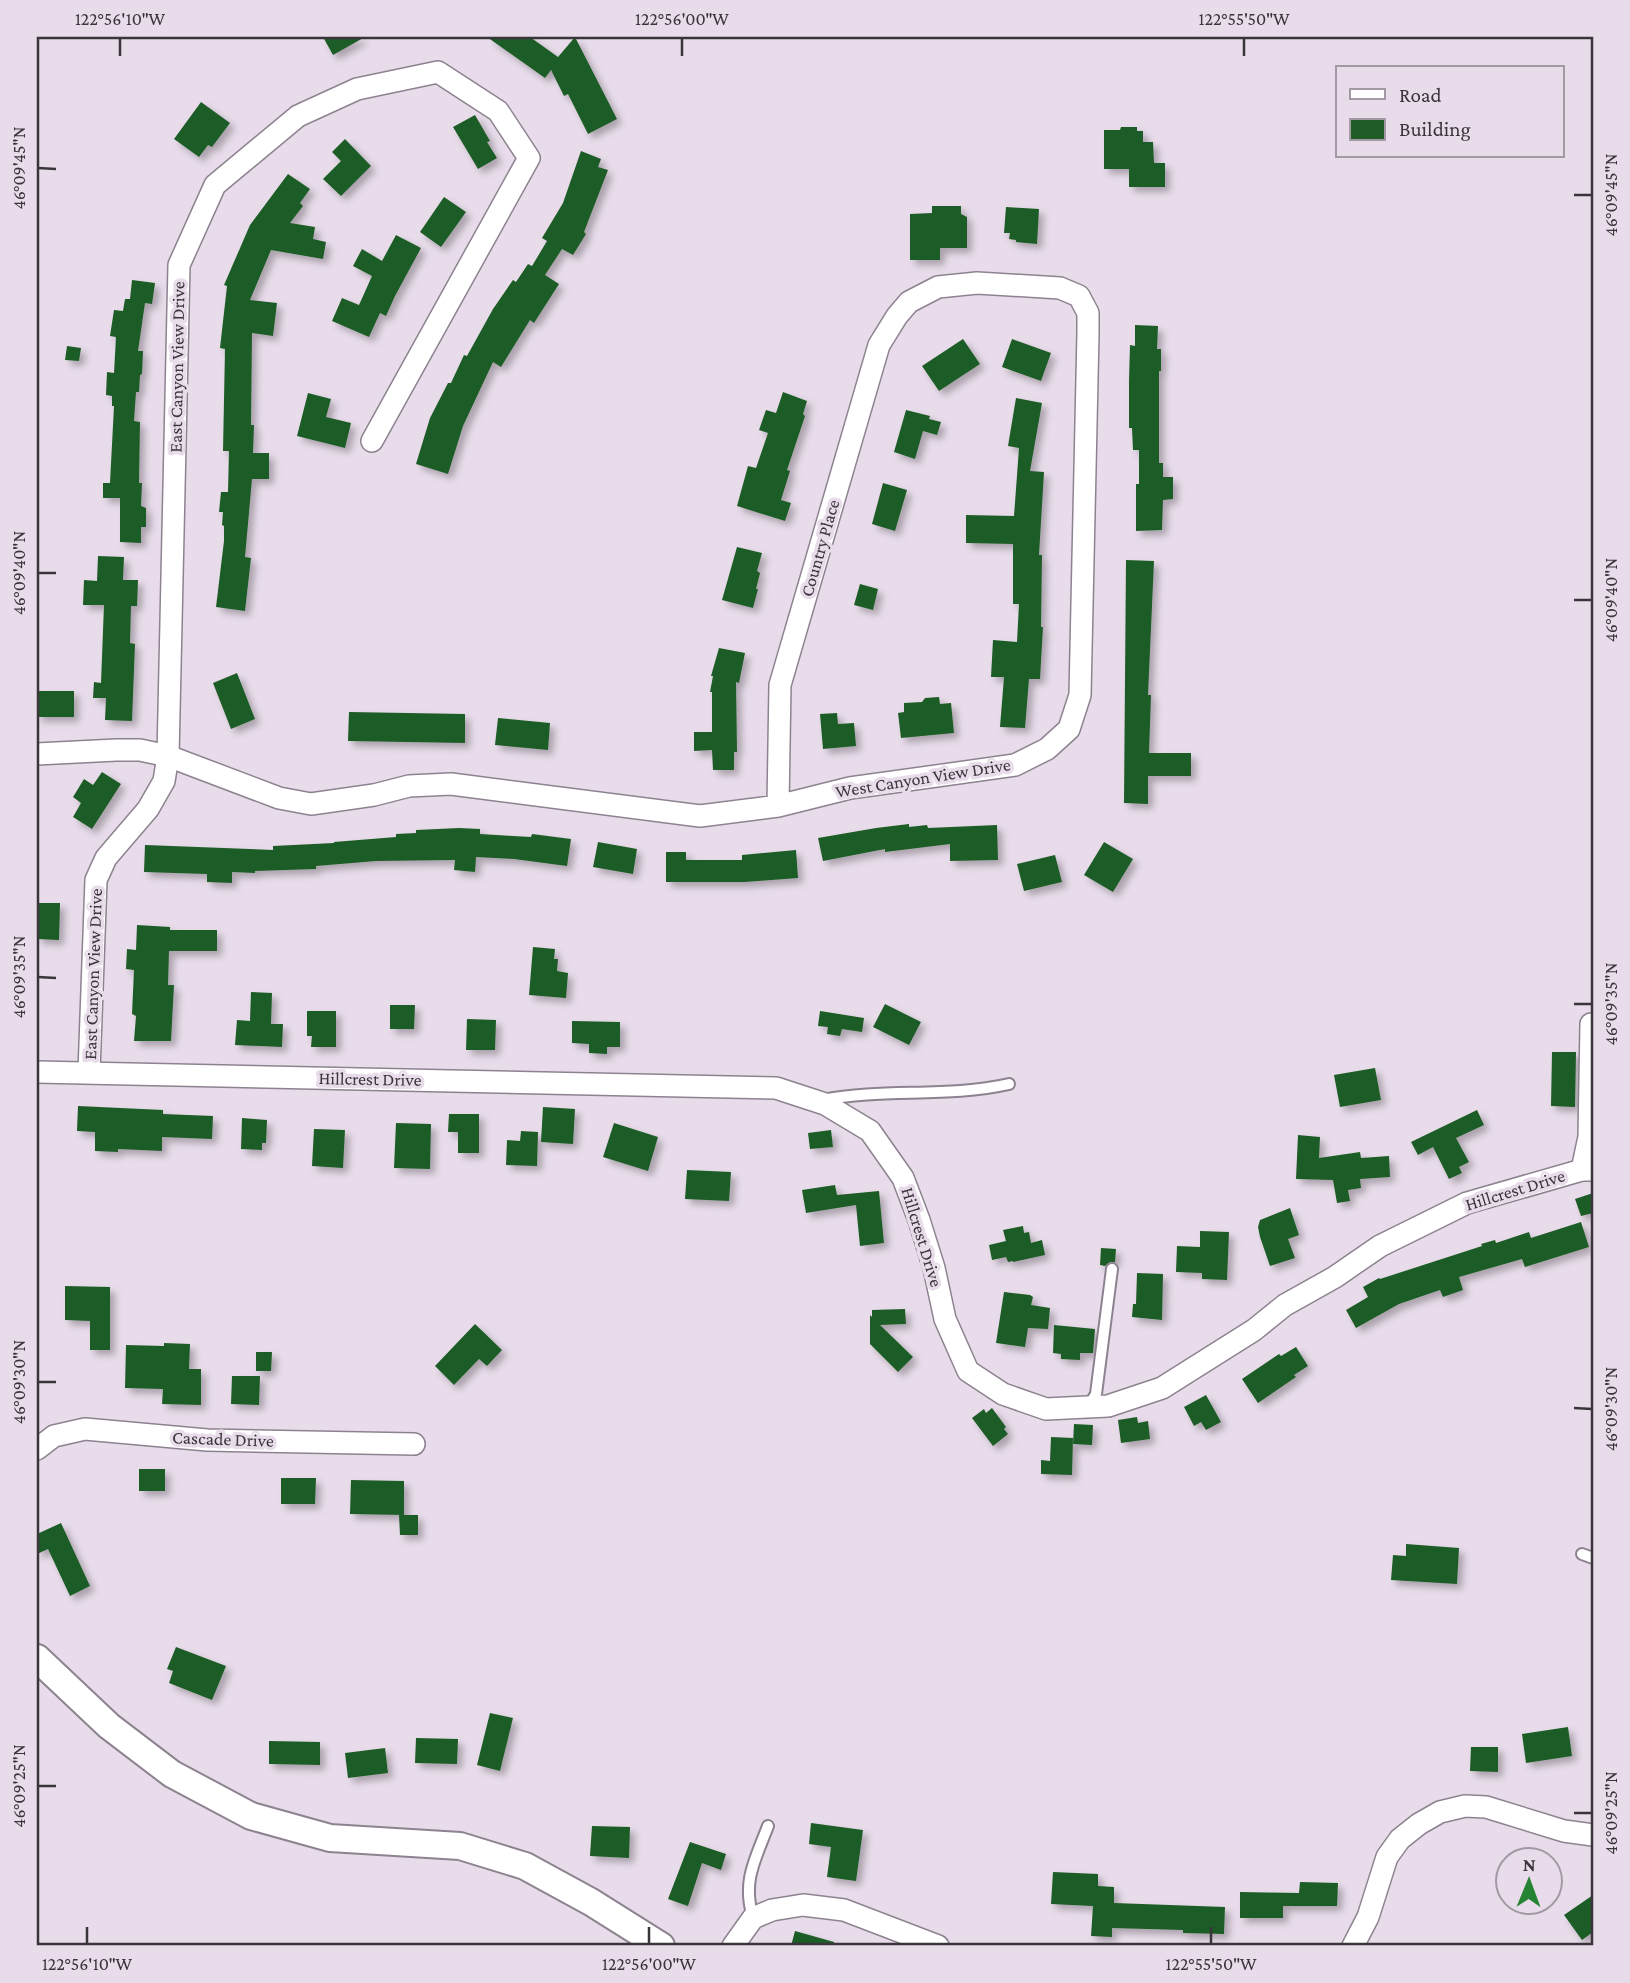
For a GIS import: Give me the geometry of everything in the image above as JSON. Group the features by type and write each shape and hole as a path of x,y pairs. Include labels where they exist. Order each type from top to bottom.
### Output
{"street":[{"name":"East Canyon View Drive","path":"89,1072 96,880 106,859 148,809 164,781 168,756 179,265 215,185 298,116 356,89 438,72 498,111 529,158 372,441"},
{"name":"West Canyon View Drive","path":"37,754 140,750 168,756 279,798 311,804 374,795 409,786 452,784 700,816 778,806 850,789 1015,765 1047,749 1069,729 1080,695 1088,313 1079,296 1060,288 977,283 938,287 909,302"},
{"name":"Country Place","path":"778,806 780,685 879,345 909,302"},
{"path":"1588,1170 1591,1024"},
{"name":"Hillcrest Drive","path":"37,1072 776,1088 825,1104 870,1131 903,1178 934,1268 945,1319 968,1371 1003,1394 1046,1409 1108,1406 1162,1388 1254,1331 1285,1305 1335,1277 1380,1247 1467,1203 1588,1170"},
{"name":"Cascade Drive","path":"37,1449 54,1436 85,1429 207,1440 414,1444"},
{"path":"37,1658 109,1726 172,1774 251,1816 330,1838 460,1846 525,1866 591,1902 661,1946"},
{"path":"1353,1946 1368,1917 1387,1857 1400,1839 1440,1812 1465,1806 1486,1807 1564,1832 1593,1835"},
{"path":"733,1946 753,1918 772,1910 803,1905 844,1910 937,1946"}],"lane":[{"path":"816,1101 847,1095 981,1090 1009,1084"},
{"path":"1088,1407 1096,1394 1112,1269"},
{"path":"753,1918 749,1903 750,1874 768,1826"}],"building":[{"path":"323,37 365,37 333,55"},
{"path":"487,37 530,37 558,57 575,37 617,119 588,134 568,94 564,96 551,70 545,78"},
{"path":"201,102 230,123 212,147 208,145 199,157 174,139"},
{"path":"475,115 497,158 478,169 453,127"},
{"path":"1121,127 1137,127 1137,131 1143,131 1143,142 1153,142 1154,163 1165,163 1165,187 1129,187 1129,169 1104,169 1104,130 1120,130"},
{"path":"345,139 371,166 341,196 323,179 341,161 332,152"},
{"path":"581,151 601,159 598,167 608,170 584,232 586,234 573,255 562,249 545,275 559,284 534,323 530,320 501,367 493,362 463,426 448,474 416,464 430,418 464,355 467,356 513,280 516,282 528,264 532,266 547,241 542,238 563,203"},
{"path":"288,174 310,189 300,203 303,206 290,223 315,227 313,239 326,242 323,259 271,250 250,300 277,303 273,336 252,333 253,453 269,453 269,479 252,479 245,557 251,558 245,611 216,607 224,541 223,512 219,512 221,492 228,492 229,451 223,451 225,349 220,348 227,286 224,285 250,225"},
{"path":"444,197 466,212 441,247 420,232"},
{"path":"932,206 961,206 961,214 967,217 967,248 940,248 940,260 910,260 910,214 932,213"},
{"path":"1006,207 1039,209 1037,244 1009,239 1010,233 1004,233"},
{"path":"396,235 421,248 386,316 380,313 369,337 332,321 342,298 359,305 372,276 353,266 362,249 382,261"},
{"path":"132,280 155,283 152,304 145,303 138,351 143,351 142,374 139,392 136,392 134,421 140,422 139,483 142,483 141,506 146,508 146,527 141,527 141,543 120,542 120,498 103,498 103,483 110,483 114,406 112,396 106,395 107,372 114,373 116,337 110,336 114,310 123,311 125,299 130,299"},
{"path":"1135,325 1158,326 1157,349 1161,349 1159,463 1163,463 1163,477 1173,477 1173,499 1163,500 1162,530 1136,531 1139,450 1133,450 1132,428 1129,428 1130,345 1135,346"},
{"path":"963,339 980,364 939,391 922,366"},
{"path":"1012,339 1051,353 1041,381 1002,367"},
{"path":"67,346 81,348 79,361 65,360"},
{"path":"783,392 807,401 781,500 791,503 785,521 737,506 748,466 756,468 768,433 759,430 766,410 776,413"},
{"path":"308,393 331,399 326,417 351,423 345,448 297,436"},
{"path":"1016,398 1042,403 1030,471 1044,472 1039,555 1042,555 1043,627 1040,679 1029,679 1025,728 1000,727 1004,677 991,677 993,640 1017,642 1019,604 1013,604 1013,544 966,543 966,515 1014,516 1019,448 1008,446"},
{"path":"906,410 930,416 929,419 941,422 937,435 923,431 915,459 894,452"},
{"path":"883,483 907,490 895,531 872,524"},
{"path":"737,547 762,553 753,608 722,600"},
{"path":"98,556 124,557 123,580 138,580 137,606 131,606 130,643 135,644 132,721 105,720 106,698 93,698 94,682 101,683 104,605 83,605 84,580 97,581"},
{"path":"1126,560 1154,561 1148,695 1151,695 1149,753 1191,753 1191,776 1148,776 1148,804 1124,803"},
{"path":"860,584 878,589 873,610 854,605"},
{"path":"719,648 745,653 739,683 736,682 737,752 734,752 734,770 713,770 712,750 694,751 694,732 712,732 711,676"},
{"path":"237,673 255,719 231,729 213,683"},
{"path":"37,691 74,691 74,717 37,717"},
{"path":"939,697 940,704 951,703 954,733 901,738 898,713 904,712 904,703"},
{"path":"349,712 465,714 465,743 348,741"},
{"path":"837,713 838,724 854,723 856,746 823,749 820,714"},
{"path":"498,718 550,723 548,750 495,745"},
{"path":"102,772 121,784 92,829 73,817 81,803 73,797 84,779 93,785"},
{"path":"909,824 909,827 927,825 928,828 997,825 998,860 950,861 950,844 885,852 885,849 823,861 818,838"},
{"path":"480,829 480,834 531,837 532,834 571,839 567,866 476,857 475,872 454,870 455,860 376,861 316,866 316,869 232,872 232,883 207,882 207,874 144,872 145,845 273,850 273,846 396,837 396,834 416,833 416,830"},
{"path":"598,842 637,849 633,874 593,867"},
{"path":"1104,842 1133,859 1113,892 1084,875"},
{"path":"796,850 798,878 745,882 666,882 666,852 686,852 686,860 742,860 742,855"},
{"path":"1055,855 1062,882 1024,891 1017,864"},
{"path":"37,903 60,903 59,940 37,939"},
{"path":"137,925 170,927 170,930 217,930 217,951 169,951 168,985 174,985 171,1041 134,1041 134,970 126,969 127,949 136,950"},
{"path":"533,947 555,949 557,971 568,973 566,998 529,995"},
{"path":"251,992 272,993 271,1024 283,1024 282,1047 235,1045 237,1020 250,1021"},
{"path":"885,1004 921,1022 909,1045 873,1027"},
{"path":"390,1005 415,1005 414,1029 390,1029"},
{"path":"307,1011 336,1011 336,1047 311,1047 312,1036 307,1036"},
{"path":"820,1011 864,1018 862,1032 842,1029 840,1036 827,1034 828,1027 818,1026"},
{"path":"467,1019 496,1020 495,1050 466,1050"},
{"path":"572,1021 620,1022 620,1047 607,1047 607,1054 589,1053 589,1044 572,1043"},
{"path":"1552,1052 1576,1052 1575,1107 1551,1106"},
{"path":"1375,1068 1381,1100 1340,1107 1334,1075"},
{"path":"78,1106 163,1110 163,1114 213,1116 212,1139 162,1137 162,1151 95,1151 95,1132 77,1131"},
{"path":"543,1107 575,1109 573,1144 541,1142"},
{"path":"1477,1110 1484,1125 1456,1138 1469,1162 1459,1167 1462,1173 1449,1179 1433,1147 1418,1155 1411,1142"},
{"path":"449,1114 479,1114 479,1153 458,1153 458,1132 448,1132"},
{"path":"242,1118 267,1120 266,1143 262,1143 262,1150 241,1149"},
{"path":"396,1123 431,1124 430,1169 394,1168"},
{"path":"614,1123 658,1137 648,1171 603,1157"},
{"path":"314,1129 345,1130 343,1168 312,1166"},
{"path":"831,1130 833,1147 810,1149 808,1133"},
{"path":"521,1131 538,1132 537,1166 506,1165 507,1140 520,1141"},
{"path":"1298,1135 1320,1137 1319,1158 1360,1152 1361,1158 1389,1156 1390,1177 1360,1179 1361,1188 1348,1190 1350,1201 1337,1203 1333,1180 1296,1179"},
{"path":"687,1170 731,1172 729,1201 685,1199"},
{"path":"835,1185 837,1195 879,1191 884,1243 860,1246 856,1205 806,1213 802,1190"},
{"path":"1593,1193 1593,1213 1581,1216 1575,1199"},
{"path":"1290,1208 1299,1235 1288,1239 1295,1258 1270,1266 1260,1237 1260,1220"},
{"path":"1581,1222 1589,1247 1525,1267 1522,1259 1459,1277 1463,1290 1443,1297 1440,1290 1399,1304 1356,1328 1346,1310 1368,1297 1363,1287 1379,1278 1495,1240 1496,1243 1529,1232 1531,1238"},
{"path":"1023,1226 1024,1233 1029,1232 1031,1243 1042,1240 1045,1255 1013,1262 1008,1262 1006,1257 992,1260 989,1245 1006,1241 1003,1230"},
{"path":"1200,1231 1229,1232 1227,1280 1202,1279 1202,1273 1176,1272 1177,1246 1200,1247"},
{"path":"1101,1248 1116,1249 1115,1262 1100,1265"},
{"path":"1137,1273 1163,1274 1162,1320 1132,1317 1133,1304 1136,1304"},
{"path":"65,1286 110,1287 110,1350 90,1350 90,1321 65,1320"},
{"path":"1004,1292 1030,1295 1033,1297 1031,1305 1050,1308 1048,1329 1028,1328 1025,1347 996,1343"},
{"path":"905,1309 906,1324 880,1325 913,1357 898,1372 870,1344 870,1315 872,1317 872,1310"},
{"path":"475,1324 502,1350 487,1366 479,1359 454,1385 435,1366"},
{"path":"1054,1325 1095,1329 1093,1353 1080,1353 1080,1360 1061,1359 1061,1354 1053,1353"},
{"path":"164,1343 190,1344 189,1369 201,1369 201,1405 162,1404 163,1389 125,1388 126,1345 164,1346"},
{"path":"1296,1347 1308,1366 1258,1403 1242,1379 1279,1354 1281,1356"},
{"path":"256,1352 272,1352 271,1371 256,1371"},
{"path":"232,1376 260,1376 259,1405 231,1404"},
{"path":"1206,1395 1221,1422 1206,1430 1201,1422 1194,1426 1184,1407"},
{"path":"992,1408 1008,1434 993,1446 972,1418 984,1409 986,1413"},
{"path":"1137,1417 1138,1423 1148,1421 1150,1439 1121,1443 1118,1420"},
{"path":"1074,1424 1093,1425 1092,1445 1073,1444"},
{"path":"1051,1437 1073,1438 1072,1475 1041,1474 1041,1460 1050,1461"},
{"path":"139,1469 165,1469 165,1491 139,1491"},
{"path":"281,1478 316,1478 315,1504 281,1504"},
{"path":"351,1480 404,1481 404,1515 350,1514"},
{"path":"399,1515 418,1515 418,1535 400,1535"},
{"path":"61,1523 90,1586 70,1596 48,1549 37,1554 37,1534"},
{"path":"1406,1544 1459,1548 1457,1584 1391,1580 1393,1555 1406,1556"},
{"path":"176,1647 226,1666 212,1700 169,1683 173,1671 167,1669"},
{"path":"490,1713 513,1718 500,1771 477,1765"},
{"path":"1568,1727 1572,1756 1526,1763 1522,1734"},
{"path":"416,1738 458,1739 457,1764 415,1763"},
{"path":"269,1741 320,1742 320,1765 269,1764"},
{"path":"1471,1747 1498,1747 1498,1772 1470,1771"},
{"path":"385,1748 388,1773 348,1778 345,1753"},
{"path":"811,1823 863,1830 856,1881 827,1877 831,1847 809,1844"},
{"path":"592,1826 630,1827 629,1858 590,1856"},
{"path":"690,1842 726,1854 721,1870 702,1863 688,1906 668,1899"},
{"path":"1053,1872 1098,1874 1098,1886 1114,1887 1114,1903 1225,1907 1224,1934 1112,1928 1112,1937 1091,1936 1093,1906 1051,1904"},
{"path":"1300,1882 1338,1883 1337,1906 1283,1906 1283,1918 1240,1918 1240,1892 1299,1893"},
{"path":"1593,1895 1593,1932 1582,1940 1564,1915"},
{"path":"795,1931 834,1942 834,1946 791,1946"}]}
